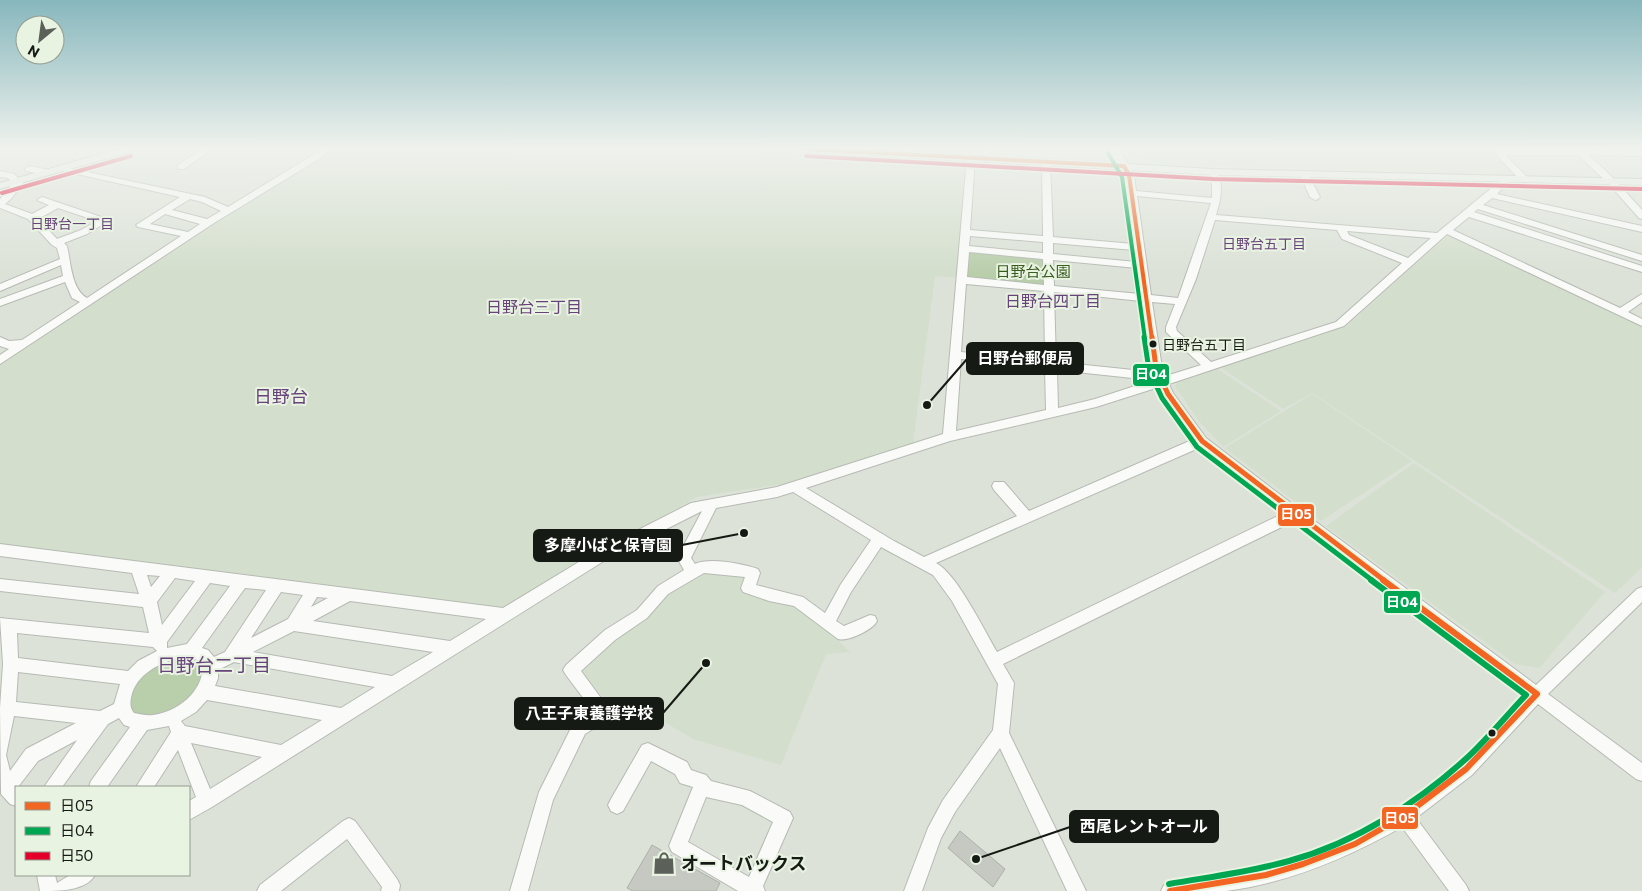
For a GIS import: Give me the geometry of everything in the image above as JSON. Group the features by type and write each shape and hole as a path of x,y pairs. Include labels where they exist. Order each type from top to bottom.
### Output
{"street":[{"path":"13,191 0,204 32,218 55,243 62,246 68,278 76,296 87,302"},
{"path":"163,191 205,200 229,211"},
{"path":"0,360 208,223 262,191"},
{"path":"948,437 969,191"},
{"path":"1047,191 1052,413"},
{"path":"1163,191 1164,196"},
{"path":"1208,365 1172,332 1171,327 1180,300 1191,278 1216,201 1217,191"},
{"path":"1312,191 1315,198"},
{"path":"190,810 602,555 696,507 794,487 948,437 1096,403 1208,365 1340,324 1466,213 1494,191"},
{"path":"1619,191 1642,216"},
{"path":"1216,201 1131,193 1153,354 1161,381 1168,394 1202,441 1294,514 1642,773"},
{"path":"1490,195 1642,229"},
{"path":"187,196 141,225 190,235"},
{"path":"42,200 105,220 84,232 55,243"},
{"path":"32,218 57,205"},
{"path":"1477,206 1642,258"},
{"path":"164,211 208,223"},
{"path":"1466,213 1642,269"},
{"path":"1211,217 1341,228 1443,233 1642,323"},
{"path":"1341,228 1345,237 1410,263"},
{"path":"966,232 1138,247"},
{"path":"964,249 1141,264"},
{"path":"0,288 64,261"},
{"path":"0,303 68,278"},
{"path":"962,280 1180,300"},
{"path":"1620,313 1642,297"},
{"path":"0,341 7,345 24,344"},
{"path":"956,356 1144,375 1161,381"},
{"path":"927,564 930,560 1026,517 1202,441"},
{"path":"998,486 1026,517"},
{"path":"794,487 941,574 1006,683 1001,733 949,806 930,842 913,891"},
{"path":"693,572 684,558 712,504"},
{"path":"994,660 1294,514"},
{"path":"828,622 846,588 879,539"},
{"path":"0,550 505,615"},
{"path":"137,567 149,601 160,648"},
{"path":"519,891 550,785 579,729 604,713 571,670 610,635 642,614 663,590 702,567 735,569 753,573 748,588 798,601 843,634 870,621"},
{"path":"149,601 173,571"},
{"path":"207,576 160,648 132,678 122,695 122,708 127,718 142,724 177,725 283,753"},
{"path":"192,650 242,581"},
{"path":"232,655 278,585"},
{"path":"0,586 149,601"},
{"path":"293,624 314,590"},
{"path":"1170,891 1266,875 1303,864 1355,844 1404,816 1466,769 1536,694 1642,593"},
{"path":"212,666 348,595"},
{"path":"293,624 453,648"},
{"path":"0,751 8,708 7,656 4,625 160,648 173,652 192,650 207,658 212,666 210,682 205,692 188,709 177,725 145,786"},
{"path":"232,655 394,684"},
{"path":"7,656 132,678"},
{"path":"205,692 342,716"},
{"path":"8,708 102,718"},
{"path":"16,786 32,755 122,708"},
{"path":"53,786 102,718"},
{"path":"98,786 142,724"},
{"path":"177,725 206,800"},
{"path":"1001,733 1077,891"},
{"path":"617,805 648,751 681,768 686,777 700,781 706,788 744,797 784,818 754,890 678,846 700,791 706,788"},
{"path":"0,760 0,769 12,793"},
{"path":"1404,816 1460,891"},
{"path":"266,891 349,828 392,885 390,891"},
{"path":"46,876 49,891"},
{"path":"60,891 84,876"}],"shaded area":[{"path":"266,191 967,191 960,278 935,276 913,443 788,483 697,497 605,549 504,610 0,544 0,363"},
{"path":"1450,235 1642,326 1642,567 1615,593 1312,393 1283,409 1220,367 1347,326 1434,247"},
{"path":"1217,369 1281,411 1223,447 1199,421 1175,386 1177,381"},
{"path":"1312,394 1412,461 1321,521 1225,448"},
{"path":"1414,463 1605,592 1539,668 1515,664 1326,526"},
{"path":"702,570 748,576 742,592 793,604 823,626 850,652 826,654 781,765 693,739 642,709 617,713 581,672 666,593"}],"green space":[{"name":"日野台公園","path":"969,250 1049,257 1050,288 966,280"},
{"path":"177,654 200,660 206,674 184,706 144,720 128,711 127,692 142,672"}],"building":[{"path":"960,831 1005,869 993,887 948,848"},
{"name":"オートバックス","path":"652,845 720,883 716,891 633,891 627,888"}],"transit line":[{"name":"日50","path":"2,193 10,191"},
{"name":"日04","path":"1124,191 1149,370 1162,398 1197,447 1291,520 1526,695 1486,739 1460,764 1416,798 1368,828 1343,841 1290,861 1263,868 1169,884"},
{"name":"日05","path":"1131,191 1156,368 1168,394 1202,441 1295,514 1537,694 1466,769 1404,816 1355,844 1303,864 1266,875 1170,891"}],"place":[{"name":"日野台五丁目","path":"1153,344"},
{"name":"日野台郵便局","path":"927,405"},
{"name":"多摩小ばと保育園","path":"744,533"},
{"name":"八王子東養護学校","path":"706,663"},
{"name":"西尾レントオール","path":"976,859"},
{"name":"オートバックス","path":"664,863"}],"district":[{"name":"日野台一丁目","path":"72,223"},
{"name":"日野台五丁目","path":"1264,243"},
{"name":"日野台四丁目","path":"1053,300"},
{"name":"日野台三丁目","path":"534,306"},
{"name":"日野台","path":"281,396"},
{"name":"日野台二丁目","path":"214,664"}]}
